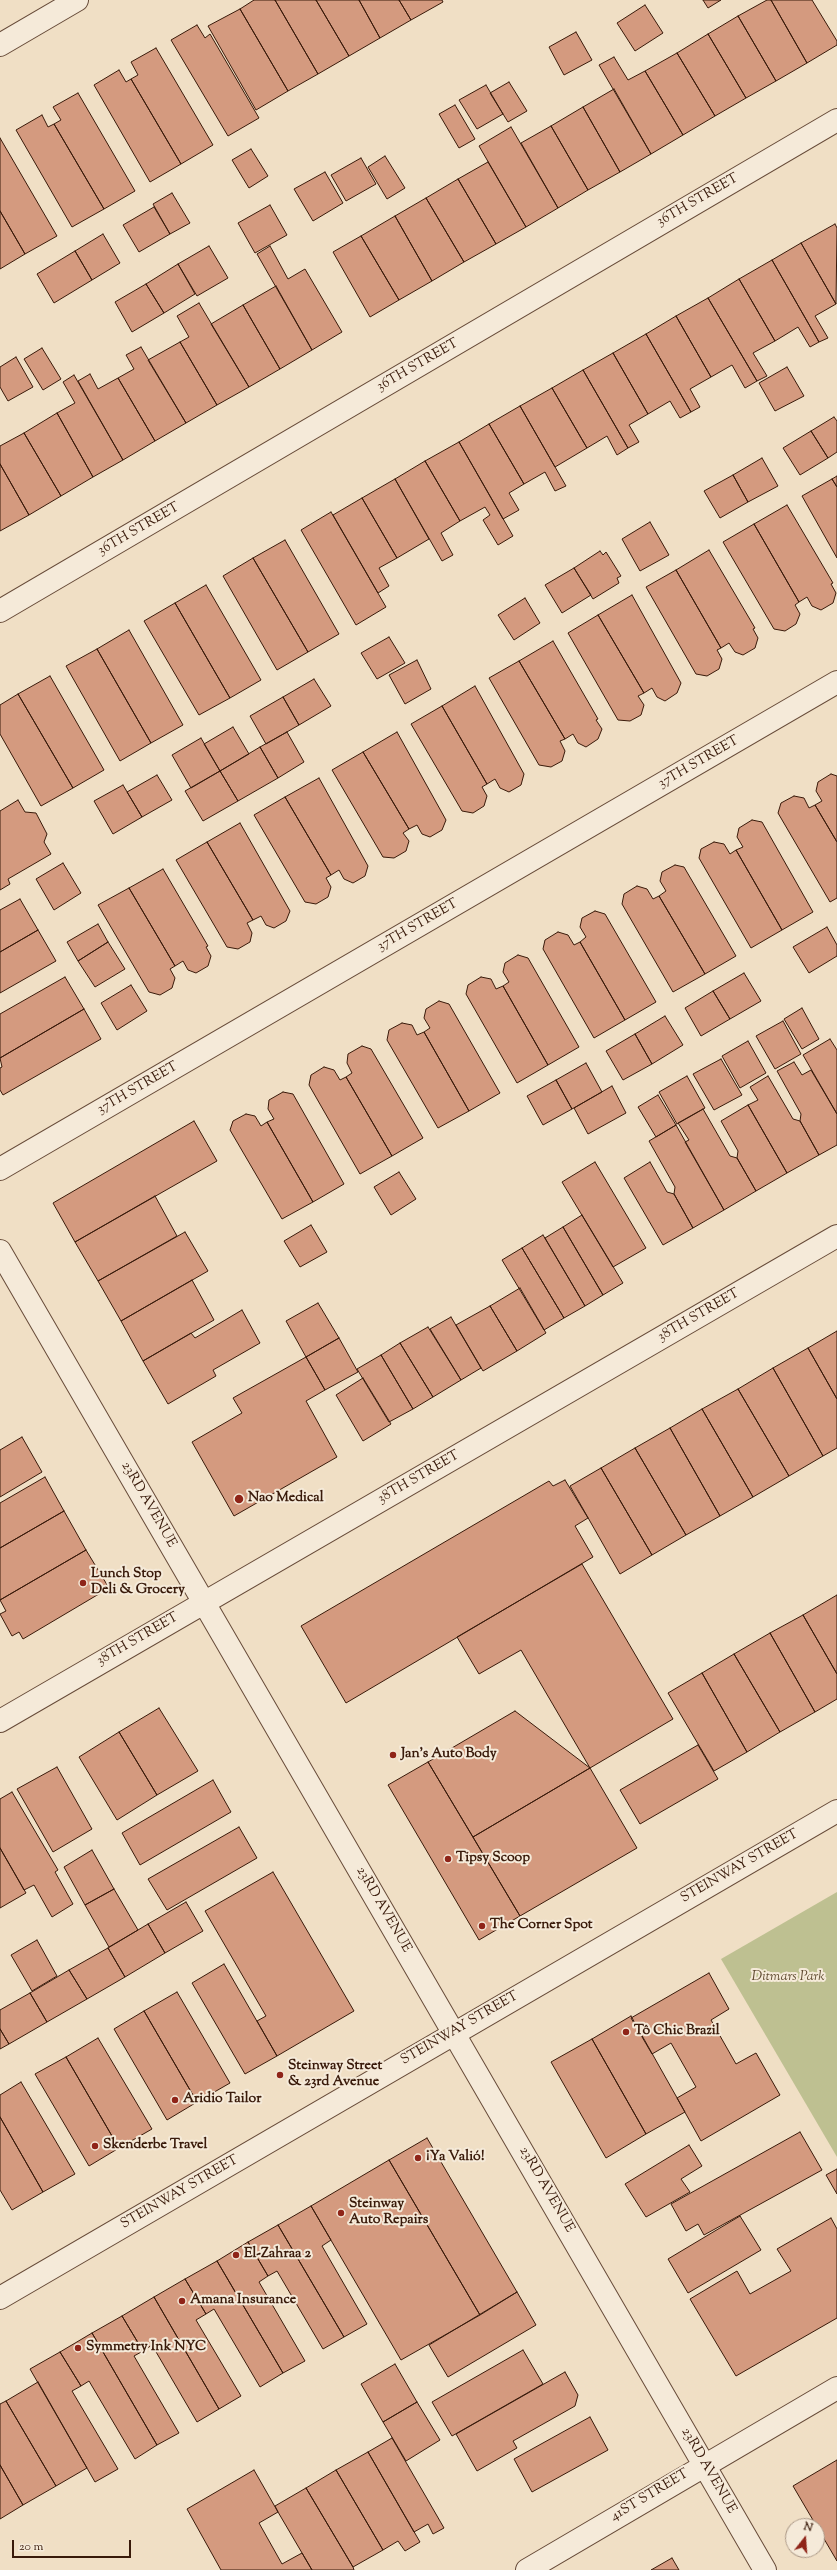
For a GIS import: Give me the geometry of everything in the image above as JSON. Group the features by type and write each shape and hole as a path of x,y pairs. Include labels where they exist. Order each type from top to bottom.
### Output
{"street":[{"path":"0,45 77,0"},
{"name":"36TH STREET","path":"0,611 837,120"},
{"name":"37TH STREET","path":"0,1169 837,682"},
{"name":"38TH STREET","path":"0,1720 837,1236"},
{"name":"23RD AVENUE","path":"0,1251 765,2570"},
{"name":"STEINWAY STREET","path":"0,2298 454,2032 837,1811"},
{"name":"41ST STREET","path":"527,2570 837,2388"}],"green space":[{"name":"Ditmars Park","path":"837,1892 837,2157 721,1959"}],"building":[{"path":"254,0 275,0 318,74 288,91 240,9"},
{"path":"275,0 316,0 349,56 318,74"},
{"path":"316,0 359,0 380,38 349,56"},
{"path":"359,0 399,0 411,20 380,38"},
{"path":"399,0 442,0 443,2 411,20"},
{"path":"703,0 721,0 708,8"},
{"path":"767,0 771,0 807,63 776,81 738,16"},
{"path":"771,0 812,0 837,41 837,45 807,63"},
{"path":"645,5 663,33 635,51 617,23"},
{"path":"240,9 288,91 256,110 208,26"},
{"path":"738,16 776,81 746,98 708,34"},
{"path":"197,25 205,38 210,34 259,118 228,136 171,40"},
{"path":"576,32 592,60 564,75 549,47"},
{"path":"708,34 746,98 715,116 677,53"},
{"path":"156,48 213,145 181,164 131,79 138,75 131,62"},
{"path":"677,53 715,116 683,135 645,71"},
{"path":"614,57 628,80 645,71 683,135 651,154 599,65"},
{"path":"119,70 126,82 131,79 181,164 150,182 94,85"},
{"path":"509,82 527,111 508,122 490,93"},
{"path":"486,85 503,114 477,129 459,100"},
{"path":"614,89 651,154 620,172 583,107"},
{"path":"78,93 135,191 104,209 54,124 61,120 53,107"},
{"path":"455,105 475,139 459,148 439,114"},
{"path":"583,107 620,172 588,190 551,126"},
{"path":"42,115 48,127 54,124 104,209 72,227 16,130"},
{"path":"551,126 588,190 558,208 521,143"},
{"path":"511,127 558,208 526,227 479,146"},
{"path":"0,138 57,236 25,254 0,211"},
{"path":"251,149 268,176 249,188 232,160"},
{"path":"385,156 405,188 387,199 368,167"},
{"path":"361,158 376,184 346,201 331,175"},
{"path":"488,162 526,227 496,244 458,179"},
{"path":"325,172 343,203 313,221 294,189"},
{"path":"458,179 496,244 464,262 426,198"},
{"path":"172,193 190,223 170,234 153,204"},
{"path":"426,198 464,262 432,281 395,216"},
{"path":"270,205 287,235 255,253 238,223"},
{"path":"154,207 170,234 139,252 123,225"},
{"path":"0,211 25,254 0,269"},
{"path":"395,216 432,281 399,300 361,236"},
{"path":"835,224 837,228 836,304 801,243"},
{"path":"103,234 120,263 92,280 75,251"},
{"path":"361,236 399,300 370,317 333,252"},
{"path":"801,243 836,304 815,316 828,338 819,342 772,260"},
{"path":"209,246 228,278 197,296 178,264"},
{"path":"270,246 288,279 305,269 342,332 312,350 257,254"},
{"path":"75,251 92,280 54,303 37,274"},
{"path":"772,260 819,342 810,347 798,327 775,341 739,279"},
{"path":"178,264 195,294 164,313 146,284"},
{"path":"739,279 775,341 753,353 767,376 757,381 708,298"},
{"path":"146,284 164,313 132,332 115,302"},
{"path":"276,286 312,350 280,369 243,305"},
{"path":"708,298 757,381 745,388 732,365 711,377 676,316"},
{"path":"199,303 249,387 217,405 180,342 189,337 177,316"},
{"path":"243,305 280,369 249,387 211,324"},
{"path":"676,316 711,377 690,389 700,407 691,412 646,334"},
{"path":"646,334 691,412 680,418 670,401 648,414 613,353"},
{"path":"180,342 217,405 186,423 148,360"},
{"path":"141,347 186,423 155,441 118,378 134,369 126,355"},
{"path":"42,348 61,379 43,390 24,359"},
{"path":"613,353 648,414 629,425 639,442 628,448 583,370"},
{"path":"16,357 33,387 8,401 0,387 0,367"},
{"path":"787,367 804,396 775,411 759,383"},
{"path":"583,370 628,448 617,455 607,436 587,448 552,388"},
{"path":"90,374 98,389 118,378 155,441 123,460 78,381"},
{"path":"74,375 123,460 93,477 57,413 75,403 63,382"},
{"path":"552,388 587,448 555,467 520,406"},
{"path":"520,406 566,486 555,491 545,472 524,484 489,424"},
{"path":"57,413 93,477 61,496 24,433"},
{"path":"834,417 837,421 837,452 828,458 811,431"},
{"path":"489,424 524,484 509,493 519,510 503,519 459,442"},
{"path":"811,431 828,458 800,475 783,448"},
{"path":"24,433 61,496 29,515 0,464 0,446"},
{"path":"459,442 513,536 498,545 483,520 490,515 485,507 460,521 425,461"},
{"path":"762,458 778,486 748,502 733,475"},
{"path":"425,461 460,521 441,533 453,555 442,561 395,479"},
{"path":"0,464 29,515 0,531"},
{"path":"733,475 748,502 720,518 704,491"},
{"path":"837,476 837,487 832,479"},
{"path":"395,479 429,539 397,558 362,498"},
{"path":"832,479 837,487 837,558 802,496"},
{"path":"362,498 397,558 379,568 389,586 378,593 333,515"},
{"path":"787,505 833,583 831,584 836,593 833,603 821,610 812,606 807,597 799,602 754,524"},
{"path":"331,512 386,607 356,625 301,530"},
{"path":"650,522 669,555 640,571 622,539"},
{"path":"754,524 799,602 795,605 800,614 796,624 785,631 774,629 723,542"},
{"path":"285,540 339,634 308,652 253,558"},
{"path":"709,550 755,628 753,629 758,638 755,648 743,655 735,652 729,643 721,648 676,570"},
{"path":"600,551 603,555 606,552 621,576 617,578 619,583 593,599 574,568"},
{"path":"253,558 308,652 277,670 223,576"},
{"path":"574,568 591,595 562,613 545,585"},
{"path":"676,570 721,648 717,650 722,659 719,669 707,676 696,674 646,587"},
{"path":"206,585 261,680 230,698 175,603"},
{"path":"632,595 681,683 677,693 665,701 657,697 652,688 644,693 598,615"},
{"path":"525,598 540,623 514,640 498,615"},
{"path":"175,603 230,698 199,715 144,621"},
{"path":"598,615 644,693 638,696 644,705 641,715 630,721 618,720 568,633"},
{"path":"129,630 183,725 151,743 97,649"},
{"path":"389,637 405,663 377,679 361,653"},
{"path":"553,641 598,719 596,720 602,729 598,739 586,747 578,743 573,734 565,739 519,661"},
{"path":"97,649 151,743 120,761 66,666"},
{"path":"417,660 431,689 405,704 389,675"},
{"path":"519,661 565,739 560,741 565,751 562,761 551,767 539,765 489,678"},
{"path":"50,676 104,770 73,788 18,694"},
{"path":"314,679 331,706 299,725 283,697"},
{"path":"475,686 524,774 521,785 509,792 500,788 495,779 487,784 442,706"},
{"path":"18,694 73,788 41,806 0,734 0,705"},
{"path":"283,697 299,725 266,744 250,716"},
{"path":"442,706 487,784 482,787 487,796 484,806 473,813 462,811 411,724"},
{"path":"233,727 249,754 220,771 204,744"},
{"path":"287,732 304,762 278,778 260,747"},
{"path":"397,732 446,820 442,830 430,837 422,834 417,825 409,829 363,752"},
{"path":"201,738 220,771 191,788 172,755"},
{"path":"260,747 278,778 238,801 220,771"},
{"path":"363,752 409,829 403,833 409,841 406,851 394,858 383,857 332,770"},
{"path":"220,771 238,801 203,821 185,791"},
{"path":"831,774 837,776 837,842 815,805 822,801 816,791 818,782"},
{"path":"157,775 172,800 142,817 127,792"},
{"path":"319,778 368,866 365,876 353,883 344,879 339,870 331,875 285,797"},
{"path":"123,785 142,817 113,834 94,801"},
{"path":"794,796 804,798 809,808 815,805 837,842 837,898 830,902 778,813 781,803"},
{"path":"285,797 331,875 326,878 331,887 328,897 316,904 305,902 254,815"},
{"path":"18,800 25,812 36,813 47,834 44,842 51,854 8,879 10,884 0,890 0,811"},
{"path":"752,820 762,822 813,912 782,930 736,850 743,847 737,837 739,828"},
{"path":"240,823 290,911 286,921 274,928 266,925 261,916 253,920 207,842"},
{"path":"207,842 253,920 247,923 252,933 250,942 238,949 227,947 176,860"},
{"path":"714,842 724,844 730,854 736,850 782,930 751,948 699,858 701,849"},
{"path":"63,863 81,893 54,910 36,879"},
{"path":"675,865 684,867 736,956 705,974 659,896 666,891 660,881 662,872"},
{"path":"163,869 208,946 206,947 211,956 208,966 196,973 188,970 183,961 175,966 129,888"},
{"path":"637,886 647,889 653,899 659,896 705,974 673,992 622,904 624,894"},
{"path":"129,888 175,966 170,969 175,978 172,988 160,995 149,992 98,905"},
{"path":"20,899 38,930 0,952 0,910"},
{"path":"595,911 605,914 656,1002 625,1020 580,942 586,937 580,927 582,918"},
{"path":"98,924 108,942 78,961 67,942"},
{"path":"827,927 837,945 837,956 809,973 793,947"},
{"path":"38,930 56,961 0,993 0,952"},
{"path":"558,932 568,935 574,945 580,942 625,1020 594,1038 543,949 545,940"},
{"path":"108,942 125,969 95,987 78,961"},
{"path":"518,955 528,958 579,1047 548,1065 503,986 509,982 503,972 505,963"},
{"path":"744,973 761,1001 730,1019 713,991"},
{"path":"65,977 84,1009 0,1058 0,1014"},
{"path":"481,977 491,979 496,989 503,986 548,1065 517,1083 466,994 468,985"},
{"path":"131,985 147,1011 117,1030 101,1003"},
{"path":"713,991 730,1019 701,1036 685,1008"},
{"path":"439,1001 449,1004 500,1093 469,1111 424,1032 430,1028 424,1018 426,1009"},
{"path":"802,1008 819,1039 802,1049 784,1019"},
{"path":"84,1009 101,1039 3,1095 0,1090 0,1068 2,1067 0,1058"},
{"path":"665,1016 683,1045 652,1064 635,1034"},
{"path":"783,1021 801,1054 775,1069 756,1036"},
{"path":"402,1023 412,1025 417,1035 424,1032 469,1111 438,1128 387,1040 389,1030"},
{"path":"635,1034 652,1064 623,1080 606,1051"},
{"path":"830,1039 837,1050 837,1114 803,1055"},
{"path":"748,1041 766,1073 740,1088 722,1056"},
{"path":"362,1046 371,1049 423,1138 392,1156 346,1077 352,1073 347,1063 348,1054"},
{"path":"721,1059 742,1095 714,1110 693,1074"},
{"path":"794,1062 802,1075 811,1070 837,1114 837,1145 819,1155 800,1121 801,1114 777,1071"},
{"path":"586,1063 602,1092 572,1109 556,1080"},
{"path":"324,1067 334,1070 340,1080 346,1077 392,1156 360,1174 309,1085 311,1075"},
{"path":"687,1076 705,1108 677,1124 659,1092"},
{"path":"768,1076 793,1119 800,1121 819,1155 787,1173 748,1105 758,1100 750,1087"},
{"path":"556,1080 572,1109 543,1125 527,1096"},
{"path":"612,1086 626,1113 588,1134 574,1108"},
{"path":"283,1092 293,1094 344,1184 313,1202 267,1122 274,1119 268,1109 269,1100"},
{"path":"658,1095 676,1125 656,1137 638,1107"},
{"path":"748,1105 787,1173 756,1191 737,1158 738,1151 721,1121"},
{"path":"703,1109 730,1156 737,1158 756,1191 724,1210 685,1142 689,1140 678,1123"},
{"path":"246,1114 255,1116 261,1126 267,1122 313,1202 282,1219 230,1130 233,1121"},
{"path":"194,1121 217,1161 75,1242 53,1203"},
{"path":"676,1125 724,1210 693,1228 674,1194 675,1187 649,1141"},
{"path":"595,1162 646,1248 613,1267 562,1182"},
{"path":"650,1162 667,1192 674,1194 693,1228 663,1245 624,1178"},
{"path":"399,1172 416,1199 391,1215 374,1187"},
{"path":"155,1196 177,1236 98,1281 75,1242"},
{"path":"582,1215 623,1283 603,1295 563,1227"},
{"path":"311,1225 327,1252 300,1267 284,1241"},
{"path":"563,1227 603,1295 585,1306 545,1238"},
{"path":"185,1232 208,1271 121,1321 98,1281"},
{"path":"543,1235 585,1306 564,1318 522,1248"},
{"path":"522,1248 564,1318 544,1330 502,1260"},
{"path":"192,1280 214,1320 143,1361 121,1321"},
{"path":"520,1288 546,1333 517,1351 490,1306"},
{"path":"318,1303 339,1338 306,1357 286,1321"},
{"path":"490,1306 517,1351 483,1371 456,1325"},
{"path":"242,1310 260,1343 213,1370 216,1376 168,1404 143,1361 191,1333 195,1338"},
{"path":"451,1317 481,1368 461,1380 430,1329"},
{"path":"428,1327 461,1380 433,1397 400,1343"},
{"path":"837,1331 837,1399 808,1348"},
{"path":"339,1338 358,1372 325,1390 306,1357"},
{"path":"400,1343 433,1397 413,1409 381,1355"},
{"path":"808,1348 837,1399 837,1448 823,1456 773,1368"},
{"path":"381,1355 413,1409 389,1422 357,1369"},
{"path":"306,1357 325,1390 306,1401 337,1457 234,1516 192,1442 242,1413 233,1398"},
{"path":"773,1368 823,1456 789,1476 738,1389"},
{"path":"363,1378 391,1424 363,1441 336,1395"},
{"path":"738,1389 789,1476 753,1497 702,1409"},
{"path":"702,1409 753,1497 720,1516 670,1428"},
{"path":"670,1428 720,1516 686,1535 635,1448"},
{"path":"22,1437 42,1472 0,1497 0,1450"},
{"path":"635,1448 686,1535 652,1555 601,1468"},
{"path":"601,1468 652,1555 620,1574 570,1486"},
{"path":"45,1477 64,1511 0,1548 0,1503"},
{"path":"565,1480 588,1518 575,1526 593,1557 346,1703 301,1626 549,1481 553,1486"},
{"path":"64,1511 86,1550 0,1600 0,1548"},
{"path":"86,1550 109,1588 23,1639 19,1632 12,1636 0,1614 6,1611 0,1600"},
{"path":"582,1564 673,1719 590,1768 521,1650 479,1674 457,1637"},
{"path":"837,1595 837,1674 803,1615"},
{"path":"803,1615 837,1674 837,1699 815,1712 770,1633"},
{"path":"770,1633 815,1712 780,1732 734,1654"},
{"path":"734,1654 780,1732 747,1752 702,1673"},
{"path":"702,1673 747,1752 714,1771 668,1693"},
{"path":"159,1708 198,1771 157,1795 119,1732"},
{"path":"515,1711 590,1768 473,1837 428,1762"},
{"path":"119,1732 157,1795 117,1820 79,1757"},
{"path":"698,1745 718,1779 640,1824 620,1790"},
{"path":"428,1762 520,1916 479,1940 388,1785"},
{"path":"57,1767 92,1829 53,1852 17,1789"},
{"path":"590,1768 637,1848 520,1916 473,1837"},
{"path":"213,1780 231,1812 140,1865 122,1833"},
{"path":"12,1792 58,1870 55,1872 73,1904 52,1917 34,1885 24,1890 0,1848 0,1799"},
{"path":"239,1827 257,1858 167,1910 148,1879"},
{"path":"0,1848 26,1893 0,1908"},
{"path":"92,1850 114,1889 85,1905 64,1867"},
{"path":"273,1872 354,2011 277,2056 257,2021 266,2016 205,1911"},
{"path":"114,1889 138,1930 109,1947 85,1905"},
{"path":"186,1902 203,1931 165,1953 148,1924"},
{"path":"148,1924 165,1953 125,1977 108,1948"},
{"path":"37,1940 57,1976 32,1991 11,1955"},
{"path":"108,1948 125,1977 87,1999 69,1970"},
{"path":"224,1964 277,2056 245,2074 192,1983"},
{"path":"69,1970 87,1999 47,2022 30,1993"},
{"path":"709,1973 729,2009 711,2020 736,2064 756,2053 780,2095 701,2141 677,2098 696,2087 671,2043 652,2054 631,2018"},
{"path":"177,1992 230,2083 197,2102 144,2011"},
{"path":"30,1993 47,2022 9,2044 0,2029 0,2010"},
{"path":"144,2011 197,2102 167,2120 114,2029"},
{"path":"631,2016 685,2112 646,2134 592,2039"},
{"path":"0,2029 9,2044 0,2049"},
{"path":"98,2038 152,2129 119,2148 66,2057"},
{"path":"592,2039 646,2134 606,2158 551,2062"},
{"path":"66,2057 119,2148 89,2166 35,2074"},
{"path":"21,2082 75,2174 43,2192 0,2117 0,2095"},
{"path":"0,2117 43,2192 12,2210 0,2190"},
{"path":"800,2132 822,2170 704,2235 698,2224 686,2231 671,2204"},
{"path":"427,2138 517,2292 480,2315 389,2160"},
{"path":"689,2145 702,2166 681,2179 690,2192 646,2217 625,2184"},
{"path":"389,2160 480,2315 401,2360 311,2206"},
{"path":"837,2169 837,2194 826,2175"},
{"path":"311,2206 331,2240 322,2246 367,2324 344,2337 278,2225"},
{"path":"740,2216 761,2250 688,2293 668,2259"},
{"path":"831,2218 837,2229 837,2318 736,2376 690,2299 737,2271 750,2294 791,2271 777,2249"},
{"path":"278,2225 344,2337 323,2349 277,2271 268,2276 248,2242"},
{"path":"248,2242 268,2276 259,2282 305,2361 283,2373 217,2261"},
{"path":"217,2261 283,2373 260,2387 214,2309 206,2314 185,2279"},
{"path":"185,2279 206,2314 196,2320 241,2396 219,2409 154,2297"},
{"path":"517,2292 536,2325 448,2377 429,2345"},
{"path":"154,2297 219,2409 197,2422 152,2345 143,2351 122,2316"},
{"path":"122,2316 143,2351 134,2356 179,2433 157,2445 92,2333"},
{"path":"92,2333 157,2445 135,2459 89,2381 81,2386 60,2352"},
{"path":"523,2350 543,2384 452,2436 432,2402"},
{"path":"60,2352 81,2386 72,2391 118,2469 95,2482 30,2369"},
{"path":"395,2364 417,2402 383,2422 361,2384"},
{"path":"565,2372 578,2395 575,2406 513,2441 517,2448 477,2471 456,2434"},
{"path":"38,2382 87,2468 56,2486 6,2401"},
{"path":"6,2401 56,2486 23,2505 0,2465 0,2404"},
{"path":"417,2402 440,2440 406,2461 383,2422"},
{"path":"590,2417 608,2450 532,2492 514,2459"},
{"path":"392,2438 444,2528 433,2534 428,2524 414,2532 368,2452"},
{"path":"368,2452 420,2542 405,2551 398,2541 383,2550 336,2470"},
{"path":"837,2460 837,2561 825,2541 825,2518 812,2518 793,2486"},
{"path":"0,2465 23,2505 0,2519"},
{"path":"254,2470 278,2512 259,2523 282,2564 302,2553 312,2570 221,2570 187,2509"},
{"path":"336,2470 383,2550 353,2567 306,2488"},
{"path":"306,2488 354,2570 312,2570 278,2512 275,2506"},
{"path":"672,2558 679,2570 651,2570"}],"place":[{"name":"Nao Medical","path":"239,1499"},
{"name":"Lunch Stop Deli & Grocery","path":"83,1583"},
{"name":"Jan's Auto Body","path":"393,1755"},
{"name":"Tipsy Scoop","path":"448,1859"},
{"name":"The Corner Spot","path":"482,1926"},
{"name":"Tô Chic Brazil","path":"626,2032"},
{"name":"Steinway Street & 23rd Avenue","path":"280,2075"},
{"name":"Aridio Tailor","path":"175,2100"},
{"name":"Skenderbe Travel","path":"95,2146"},
{"name":"¡Ya Valió!","path":"418,2158"},
{"name":"Steinway Auto Repairs","path":"341,2213"},
{"name":"El-Zahraa 2","path":"236,2255"},
{"name":"Amana Insurance","path":"182,2301"},
{"name":"Symmetry Ink NYC","path":"78,2348"}]}
